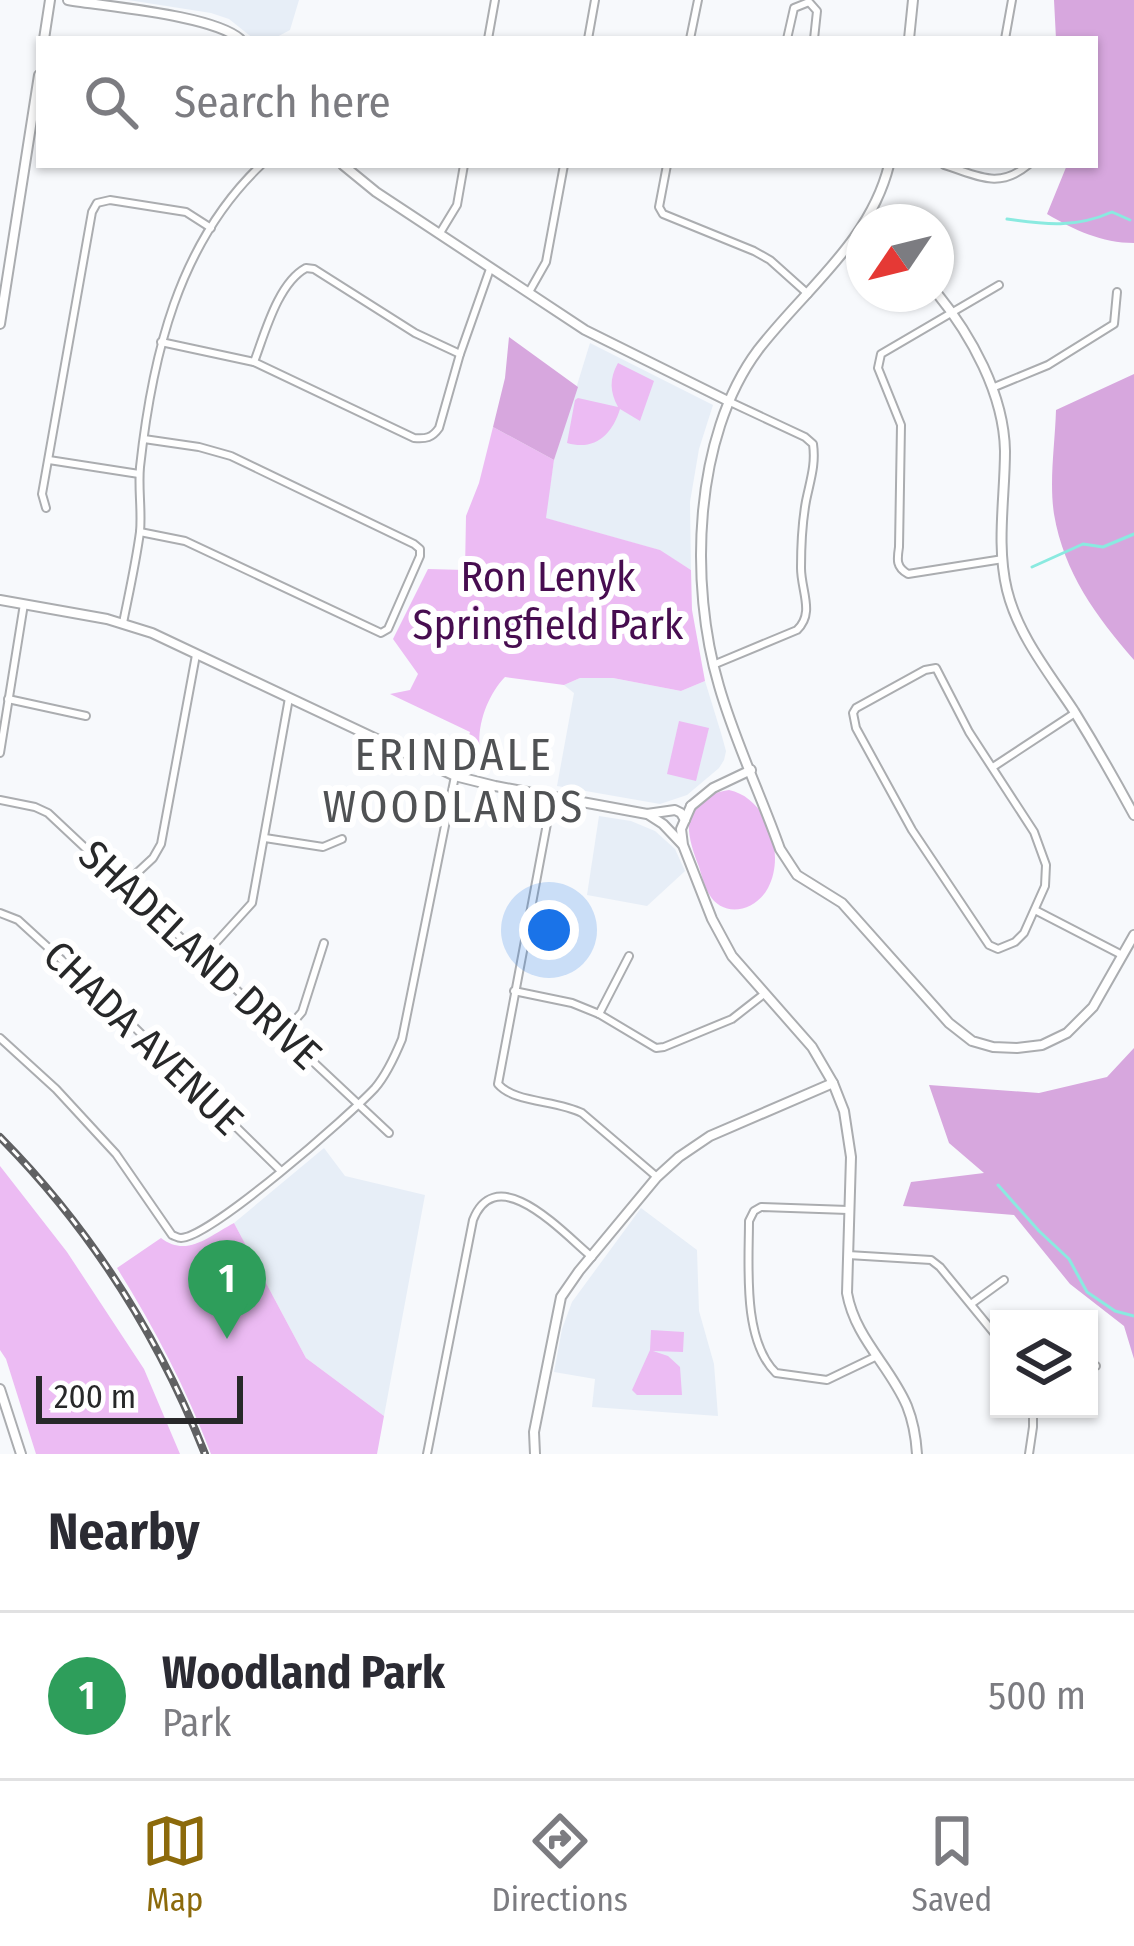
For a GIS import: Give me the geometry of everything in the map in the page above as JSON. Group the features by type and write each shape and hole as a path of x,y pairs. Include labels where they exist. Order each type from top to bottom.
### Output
{"street":[{"path":"44,36 50,0"},
{"path":"68,0 207,23 236,36"},
{"path":"489,36 495,0"},
{"path":"589,36 595,0"},
{"path":"692,36 698,0"},
{"path":"909,36 913,0"},
{"path":"1006,36 1012,0"},
{"path":"788,36 794,8 809,2 818,11 814,36"},
{"path":"0,325 36,94"},
{"path":"123,623 140,532 139,474 161,342 187,268 223,208 258,168"},
{"path":"347,168 585,329 813,445 815,462 801,542 801,580 808,613 803,626 713,665"},
{"path":"440,233 457,205 463,168"},
{"path":"530,292 545,262 563,168"},
{"path":"666,168 659,207 663,214 754,251 808,294"},
{"path":"873,204 888,168"},
{"path":"955,168 998,180 1025,168"},
{"path":"46,508 42,494 92,212 98,203 110,200 186,212 211,228"},
{"path":"846,250 754,355 728,401 714,440 703,510 704,608 713,665 780,849 795,873 842,904 949,1023 972,1041 993,1047 1042,1045 1067,1033 1093,1007 1134,935"},
{"path":"254,362 292,278 306,268 431,342 460,354"},
{"path":"161,342 254,362 424,439 439,428 490,269"},
{"path":"999,285 881,354 878,368 902,425 896,562 908,574 1003,559"},
{"path":"991,388 1048,364 1114,324 1117,292"},
{"path":"953,313 986,372 1005,445 1003,559 1007,591 1021,630 1134,815"},
{"path":"140,532 185,541 381,634 388,629 420,556 414,544 231,456 144,439"},
{"path":"49,460 139,474"},
{"path":"0,600 123,623 454,776 674,821"},
{"path":"0,753 24,604"},
{"path":"124,885 153,859 161,844 196,653"},
{"path":"936,668 969,732 1043,852 1046,878 1035,910 1015,942 998,949 989,945 912,830 856,728 856,708 936,668"},
{"path":"202,958 250,908 289,698"},
{"path":"8,700 86,716"},
{"path":"992,768 1075,713"},
{"path":"674,821 713,788 751,770"},
{"path":"0,1038 116,1154 172,1235 189,1235 238,1208 379,1084 402,1039 454,776"},
{"path":"552,796 498,1084 507,1094 582,1113 657,1177"},
{"name":"SHADELAND DRIVE","path":"0,800 47,813 389,1132"},
{"path":"674,821 721,939 812,1047 833,1083 849,1133 849,1306 860,1333 907,1406 917,1454"},
{"path":"265,838 323,847 342,839"},
{"path":"1035,910 1123,956"},
{"name":"CHADA AVENUE","path":"0,913 18,920 123,1016 281,1171"},
{"path":"284,1033 302,1012 324,943"},
{"path":"599,1014 629,956"},
{"path":"514,992 572,1003 656,1048 731,1019 764,994"},
{"path":"535,1454 534,1432 558,1307 573,1279 679,1157 710,1136 833,1083"},
{"path":"427,1454 478,1208 498,1196 518,1198 592,1257"},
{"path":"848,1210 754,1211 749,1221 750,1311 764,1357 776,1372 827,1380 875,1357"},
{"path":"848,1256 931,1260 990,1328"},
{"path":"971,1304 1004,1280"},
{"path":"0,1389 21,1454"},
{"path":"1029,1454 1034,1418"}],"shaded area":[{"path":"128,0 299,0 290,30 279,36 250,36 229,19"},
{"path":"1054,0 1134,0 1134,243 1089,234 1047,214 1066,168 1098,168 1098,36 1056,36"},
{"path":"509,337 578,387 554,460 493,427"},
{"path":"590,343 713,405 690,502 691,570 659,550 545,518 554,460"},
{"path":"1134,374 1134,660 1074,575 1059,535 1052,489 1056,410"},
{"path":"580,678 613,678 681,691 705,681 726,751 724,760 687,795 660,804 557,786 574,693 564,685"},
{"path":"599,816 655,831 675,849 685,871 647,906 587,895"},
{"path":"1134,1048 1134,1359 1124,1326 1070,1284 1014,1215 903,1206 911,1182 984,1173 949,1143 929,1085 1039,1093 1107,1077"},
{"path":"324,1148 345,1176 425,1195 384,1416 306,1358 234,1223"},
{"path":"641,1208 697,1250 699,1311 714,1364 718,1416 592,1407 595,1379 554,1372 572,1302"}],"green space":[{"path":"618,363 654,381 640,421 620,409 601,439 586,445 567,443 575,400 618,407 612,385"},
{"name":"Ron Lenyk Springfield Park","path":"493,427 554,460 546,518 660,550 691,570 692,610 705,681 681,691 613,678 580,678 564,685 505,677 490,698 481,724 480,750 488,775 460,768 470,732 390,694 410,690 418,674 393,639 428,569 465,570 466,516"},
{"path":"679,721 709,728 696,781 667,774"},
{"path":"729,790 754,804 774,845 768,888 756,902 739,909 722,907 709,894 689,829 693,808 701,800"},
{"path":"0,1166 67,1252 144,1369 180,1454 36,1454 0,1350"},
{"path":"234,1223 306,1358 384,1416 377,1454 211,1454 168,1358 117,1268 161,1238 189,1245"},
{"path":"651,1330 684,1332 683,1352 653,1351 680,1367 682,1395 637,1395 632,1390 650,1350"}],"waterway":[{"path":"1007,219 1061,224 1112,212 1130,220"},
{"path":"1032,567 1083,544 1103,547 1134,534"},
{"path":"998,1185 1069,1259 1087,1292 1115,1311 1134,1316"}],"railway":[{"path":"0,1137 63,1208 119,1285 166,1367 205,1454"}],"place":[{"name":"Woodland Park","path":"227,1339"}],"district":[{"name":"ERINDALE WOODLANDS","path":"454,781"}]}
